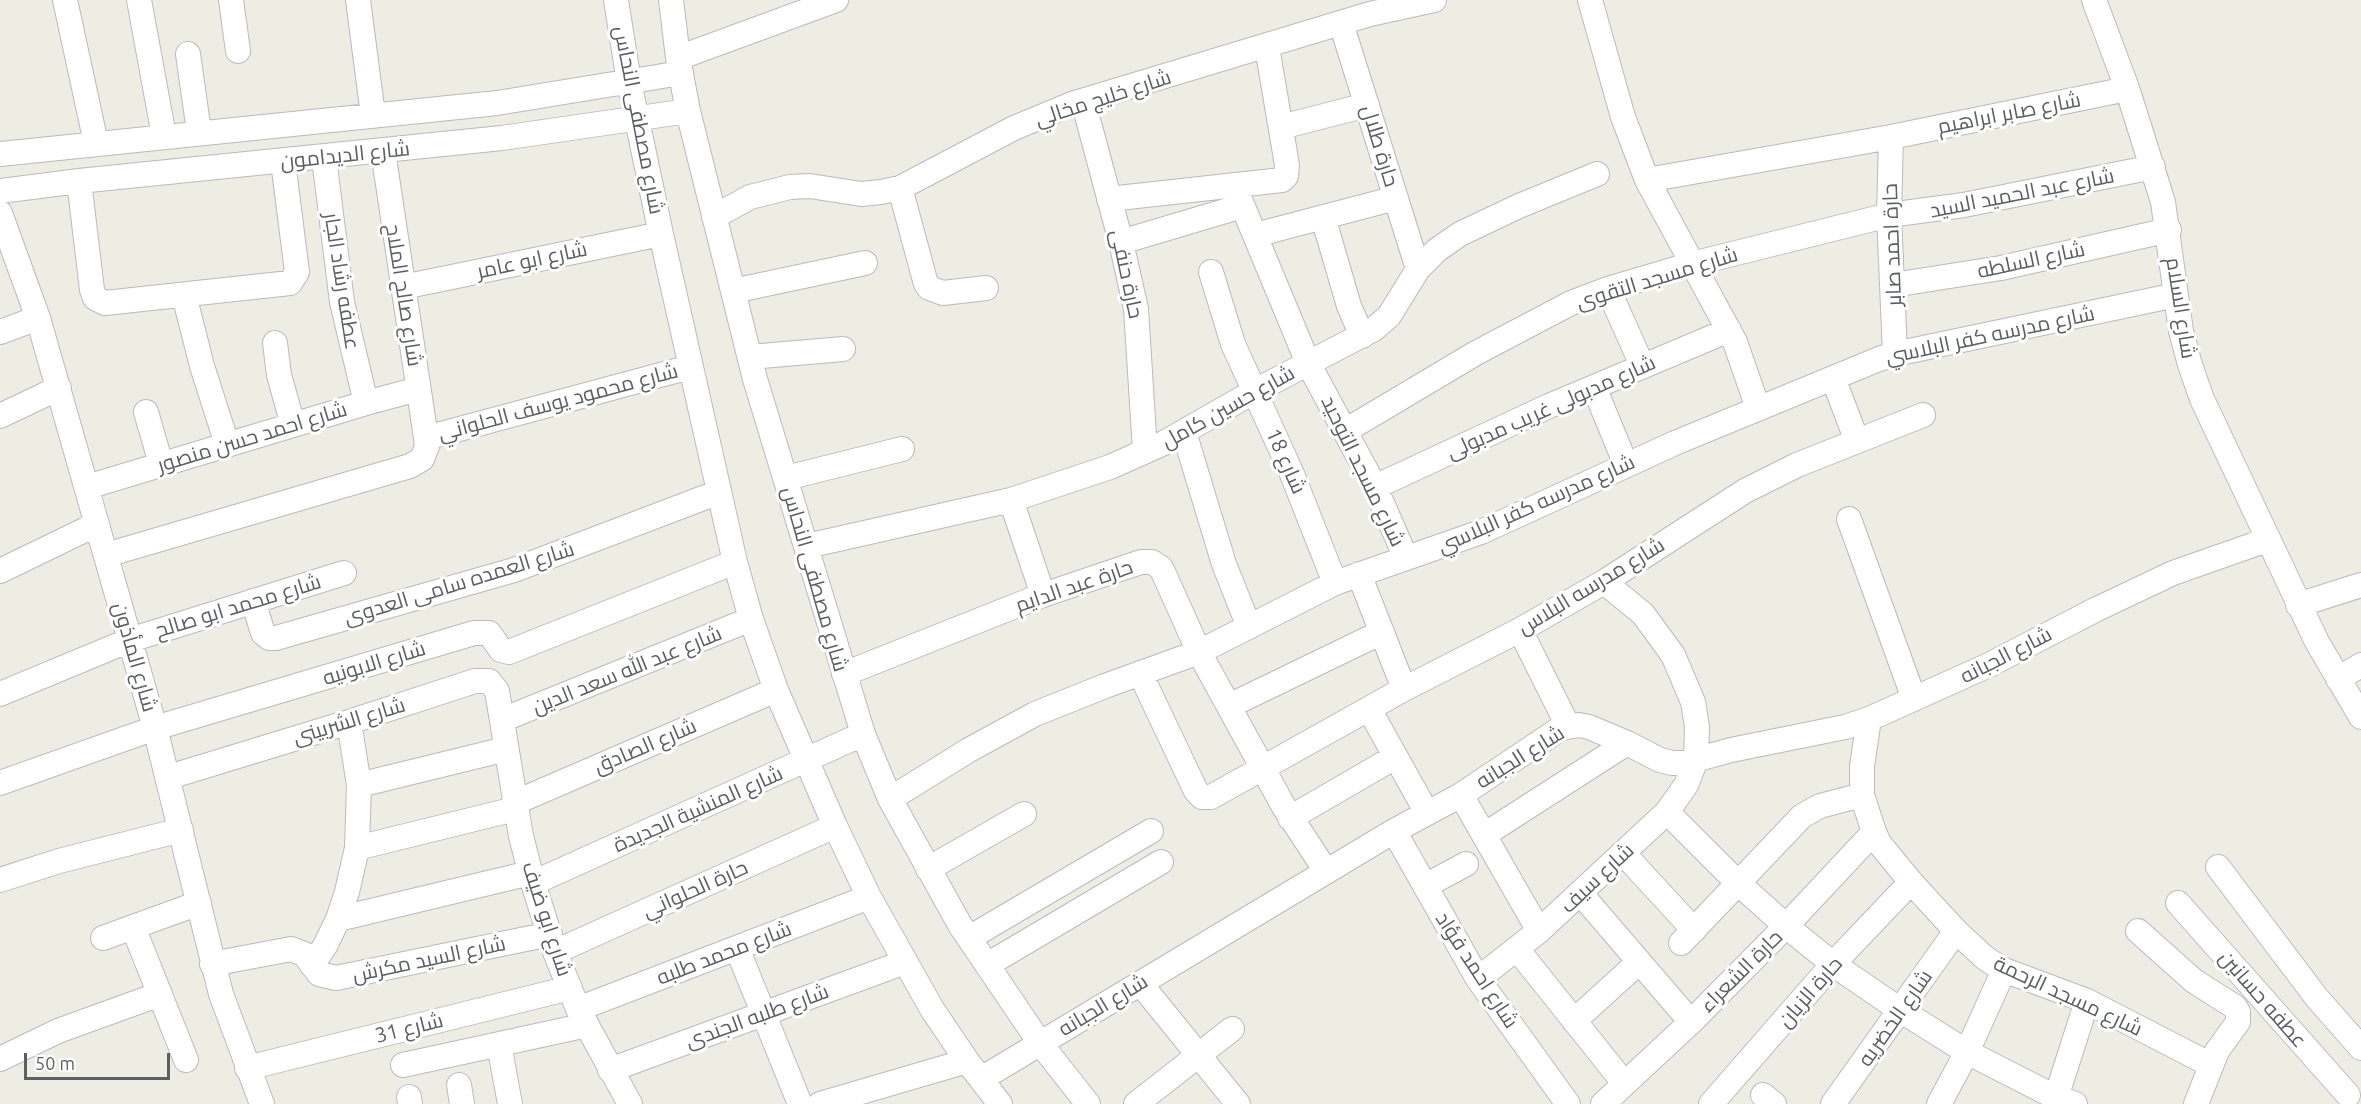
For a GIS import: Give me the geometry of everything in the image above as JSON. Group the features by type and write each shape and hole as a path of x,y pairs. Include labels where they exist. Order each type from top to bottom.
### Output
{"street":[{"path":"65,0 96,143"},
{"path":"139,0 164,136"},
{"path":"231,0 238,51"},
{"path":"358,0 373,115"},
{"name":"شارع مصطفى النحاس","path":"616,0 636,120 690,367 735,562 751,619 776,690 835,826 869,897 932,1009 1000,1104"},
{"name":"شارع مصطفى النحاس","path":"671,0 679,66 688,111 750,357 863,734 890,799 969,938 1040,1043 1088,1104"},
{"name":"شارع الديدامون","path":"0,154 497,103 629,82 679,66 836,0"},
{"name":"شارع خليج مخالي","path":"714,217 750,197 790,187 810,186 861,194 900,188 1014,128 1083,101 1399,6 1434,0"},
{"path":"1590,0 1623,117 1647,180 1729,330 1740,354 1758,408"},
{"name":"شارع السلام","path":"2094,0 2153,167 2169,230 2181,331 2202,399 2298,605 2361,717"},
{"name":"حارة طلال","path":"1341,23 1418,269"},
{"path":"1121,242 1277,182 1286,176 1287,165 1267,46"},
{"path":"188,54 199,132"},
{"name":"شارع صابر ابراهيم","path":"1647,180 1891,137 2127,89"},
{"name":"حارة حنفى","path":"1083,101 1121,242 1136,309 1146,451"},
{"path":"1281,128 1367,105"},
{"name":"شارع الديدامون","path":"0,191 502,138 688,111"},
{"name":"حارة احمد صابر","path":"1891,137 1889,215 1895,354"},
{"name":"شارع صالح الملاح","path":"382,151 426,438"},
{"name":"عطفه رشاد الجار","path":"324,158 342,302 366,403"},
{"path":"79,181 95,297 105,303 284,285 295,278 297,272 283,162"},
{"name":"شارع عبد الحميد السيد","path":"1889,215 1964,205 2153,167"},
{"name":"شارع حسين كامل","path":"807,546 1011,500 1110,467 1146,451 1374,329 1389,316 1418,269 1437,250 1460,234 1519,206 1597,174"},
{"path":"900,188 929,288 943,293 986,288"},
{"path":"1109,199 1238,196"},
{"name":"شارع مسجد التوحيد","path":"1238,196 1308,363 1375,487 1406,558"},
{"path":"1255,236 1396,198"},
{"name":"شارع المأذون","path":"0,213 38,318 169,777 212,964 228,1016 262,1104"},
{"name":"شارع مسجد التقوى","path":"1346,431 1476,353 1571,303 1608,289 1692,264 1889,215"},
{"path":"1323,217 1346,300 1362,336"},
{"name":"شارع السلطه","path":"1893,285 2001,268 2169,230"},
{"name":"شارع ابو عامر","path":"403,287 661,234"},
{"path":"733,291 865,263"},
{"name":"شارع 18","path":"1211,272 1233,344 1304,503 1335,583"},
{"path":"1608,289 1642,365"},
{"path":"184,295 202,366 227,444"},
{"name":"شارع مدرسه كفر البلاسي","path":"890,799 969,750 1027,718 1070,699 1199,652 1335,583 1481,532 1626,465 1833,378 1895,354 2176,295"},
{"path":"0,332 38,318"},
{"name":"شارع مدبولى غريب مدبولى","path":"1375,487 1511,423 1642,365 1729,330"},
{"path":"275,343 279,375 293,425"},
{"path":"750,357 843,349"},
{"name":"شارع محمود يوسف الحلواني","path":"426,438 690,367"},
{"path":"1833,378 1857,441"},
{"path":"1594,387 1626,465"},
{"path":"0,416 58,388"},
{"name":"شارع احمد حسن منصور","path":"87,487 418,389"},
{"path":"146,412 161,464"},
{"name":"شارع مدرسه البلاس","path":"1140,674 1199,794 1202,797 1211,797 1604,582 1745,491 1797,465 1923,415"},
{"path":"1184,432 1224,564 1249,627"},
{"path":"106,555 410,466 422,459 427,446 426,438"},
{"path":"786,478 902,449"},
{"name":"شارع العمده سامى العدوى","path":"253,601 263,633 269,638 276,638 514,570 719,492"},
{"path":"1011,500 1042,595"},
{"path":"1849,519 1914,699"},
{"path":"0,571 97,524"},
{"name":"شارع الجبانه","path":"820,1104 974,1070 1040,1043 1326,871 1461,795 1568,726 1589,727 1660,760 1672,763 1818,734 1869,719 1989,665 2173,573 2267,540"},
{"name":"شارع الابونيه","path":"0,783 155,728 479,632 489,633 501,650 509,652 735,562"},
{"name":"حارة عبد الدايم","path":"844,674 1042,595 1141,562 1157,564 1164,574 1199,652 1290,819 1326,871"},
{"name":"شارع محمد ابو صالح","path":"0,694 130,640 344,573"},
{"path":"1359,574 1404,690"},
{"path":"1604,582 1643,614 1673,655 1693,702 1697,727 1696,760"},
{"path":"2298,605 2361,585"},
{"name":"شارع عبد الله سعد الدين","path":"502,720 751,619"},
{"path":"1520,630 1568,726"},
{"path":"1229,706 1382,632"},
{"path":"2338,679 2361,665"},
{"name":"شارع الشربينى","path":"169,777 482,679 489,681 497,691 502,720"},
{"name":"شارع الصادق","path":"357,848 514,806 776,690"},
{"path":"1369,709 1427,813"},
{"name":"شارع مسجد الرحمة","path":"1869,719 1862,766 1862,795 1874,832 1879,843 1911,882 1956,931 1985,958 2004,970 2087,1001 2211,1065"},
{"name":"شارع ابو ضيف","path":"502,720 514,806 531,878 552,943 578,1007 630,1104"},
{"path":"312,965 325,946 338,919 357,848 359,785 349,722"},
{"name":"شارع المنشية الجديدة","path":"338,919 531,878 863,734"},
{"path":"1484,835 1627,743"},
{"path":"359,785 506,749"},
{"path":"1290,819 1395,757"},
{"name":"شارع سيف","path":"1478,979 1539,931 1581,894 1667,812 1686,785 1696,760"},
{"path":"1461,795 1539,931"},
{"path":"1624,854 1687,937 1802,816 1820,806 1862,795"},
{"path":"1667,812 1738,883 1833,964 1967,1052 2062,1102 2087,1001"},
{"path":"928,869 1024,814"},
{"name":"حارة الحلواني","path":"552,943 835,826"},
{"path":"0,880 59,861 181,830"},
{"path":"969,938 1152,831"},
{"name":"شارع احمد فؤاد","path":"1394,831 1478,979 1568,1104"},
{"name":"حارة الشعراء","path":"1603,1104 1690,1022 1786,926 1874,832"},
{"path":"987,965 1161,862"},
{"path":"1425,886 1466,864"},
{"path":"2218,867 2318,998 2361,1048"},
{"name":"حارة الزيان","path":"1711,1104 1833,964 1911,882"},
{"path":"1581,894 1690,1022"},
{"name":"شارع محمد طلبه","path":"578,1007 869,897"},
{"path":"103,938 199,903"},
{"name":"عطفه حسانين","path":"2178,903 2349,1094"},
{"path":"133,927 186,1060"},
{"name":"شارع الخضريه","path":"1833,1104 1956,931"},
{"path":"2138,931 2194,981 2235,1007 2239,1017 2211,1065 2196,1104"},
{"name":"شارع السيد مكرش","path":"212,964 291,949 304,954 320,974 336,978 552,943"},
{"path":"737,948 800,1104"},
{"path":"1517,949 1624,1083"},
{"name":"شارع طلبه الجندى","path":"610,1070 905,962"},
{"path":"1574,1021 1640,962"},
{"path":"1939,1104 1967,1052 2004,970"},
{"path":"1140,983 1238,1104"},
{"path":"0,1059 58,1031 160,994"},
{"path":"403,1065 498,1044 578,1007"},
{"name":"شارع 31","path":"247,1068 578,1007"},
{"path":"1136,1104 1232,1029"},
{"path":"498,1044 510,1104"}]}
